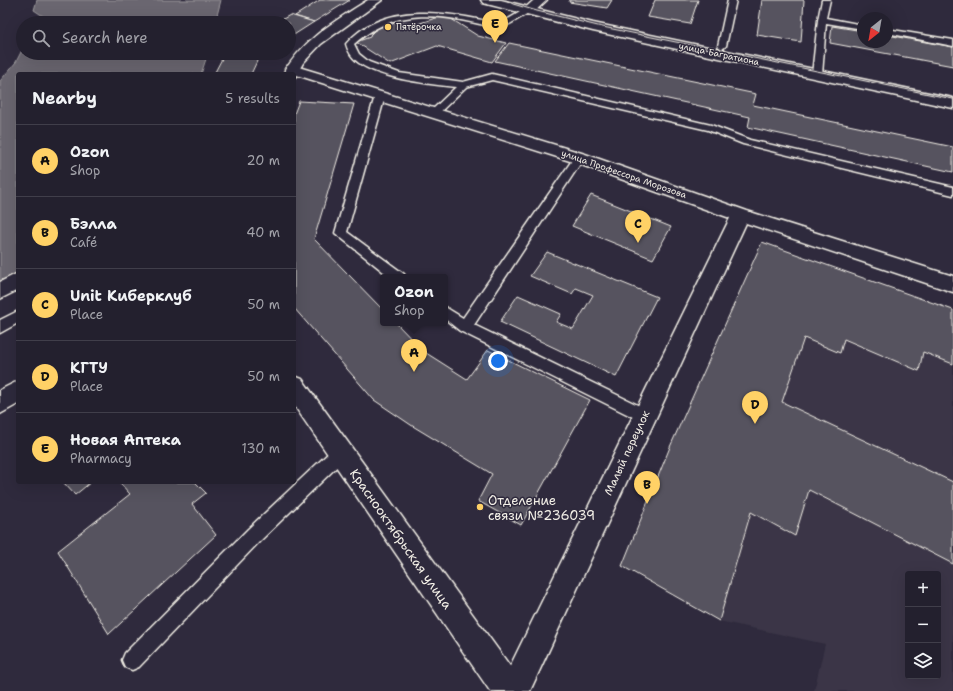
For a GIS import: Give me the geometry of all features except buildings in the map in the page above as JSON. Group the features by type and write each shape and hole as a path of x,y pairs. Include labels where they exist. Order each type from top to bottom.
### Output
{"street":[{"path":"292,72 300,56 318,40 376,0"},
{"name":"улица Багратиона","path":"487,0 535,6 613,24 722,46 953,103"},
{"name":"улица Багратиона","path":"516,0 593,27 817,70 953,93"},
{"name":"улица Профессора Морозова","path":"296,73 435,112 579,158 741,215 953,284"},
{"name":"Малый переулок","path":"514,691 741,215"},
{"path":"0,291 16,282"},
{"name":"Краснооктябрьская улица","path":"296,389 509,691"},
{"path":"0,403 16,392"}],"lane":[{"path":"722,46 732,0"},
{"path":"817,70 822,20 826,0"},
{"path":"535,6 501,27 440,12 425,11 388,16 366,27 350,44 351,51 356,58 373,68 397,76 463,85 492,77 711,128 747,142 953,192"},
{"path":"822,20 857,26"},
{"path":"893,32 953,42"},
{"path":"435,112 463,85"},
{"path":"380,96 340,233 395,274"},
{"path":"465,327 579,158"},
{"path":"448,314 465,327 645,416"},
{"path":"0,327 16,317"},
{"path":"132,660 254,535 340,452"}],"shaded area":[{"path":"37,0 221,0 217,16 43,16 34,10"},
{"path":"17,60 206,60 202,72 16,72 16,274 0,283 0,81"},
{"path":"762,242 953,310 953,691 814,691 825,644 719,621 622,566 670,447"}],"tram line":[{"path":"506,0 513,4 537,11 598,26 953,99"}],"place":[{"name":"Пятёрочка","path":"388,27"},
{"name":"Новая Аптека","path":"495,43"},
{"name":"Unit Киберклуб","path":"638,243"},
{"name":"Ozon","path":"414,372"},
{"name":"КГТУ","path":"755,424"},
{"name":"Бэлла","path":"647,504"},
{"name":"Отделение связи №236039","path":"480,507"}]}
